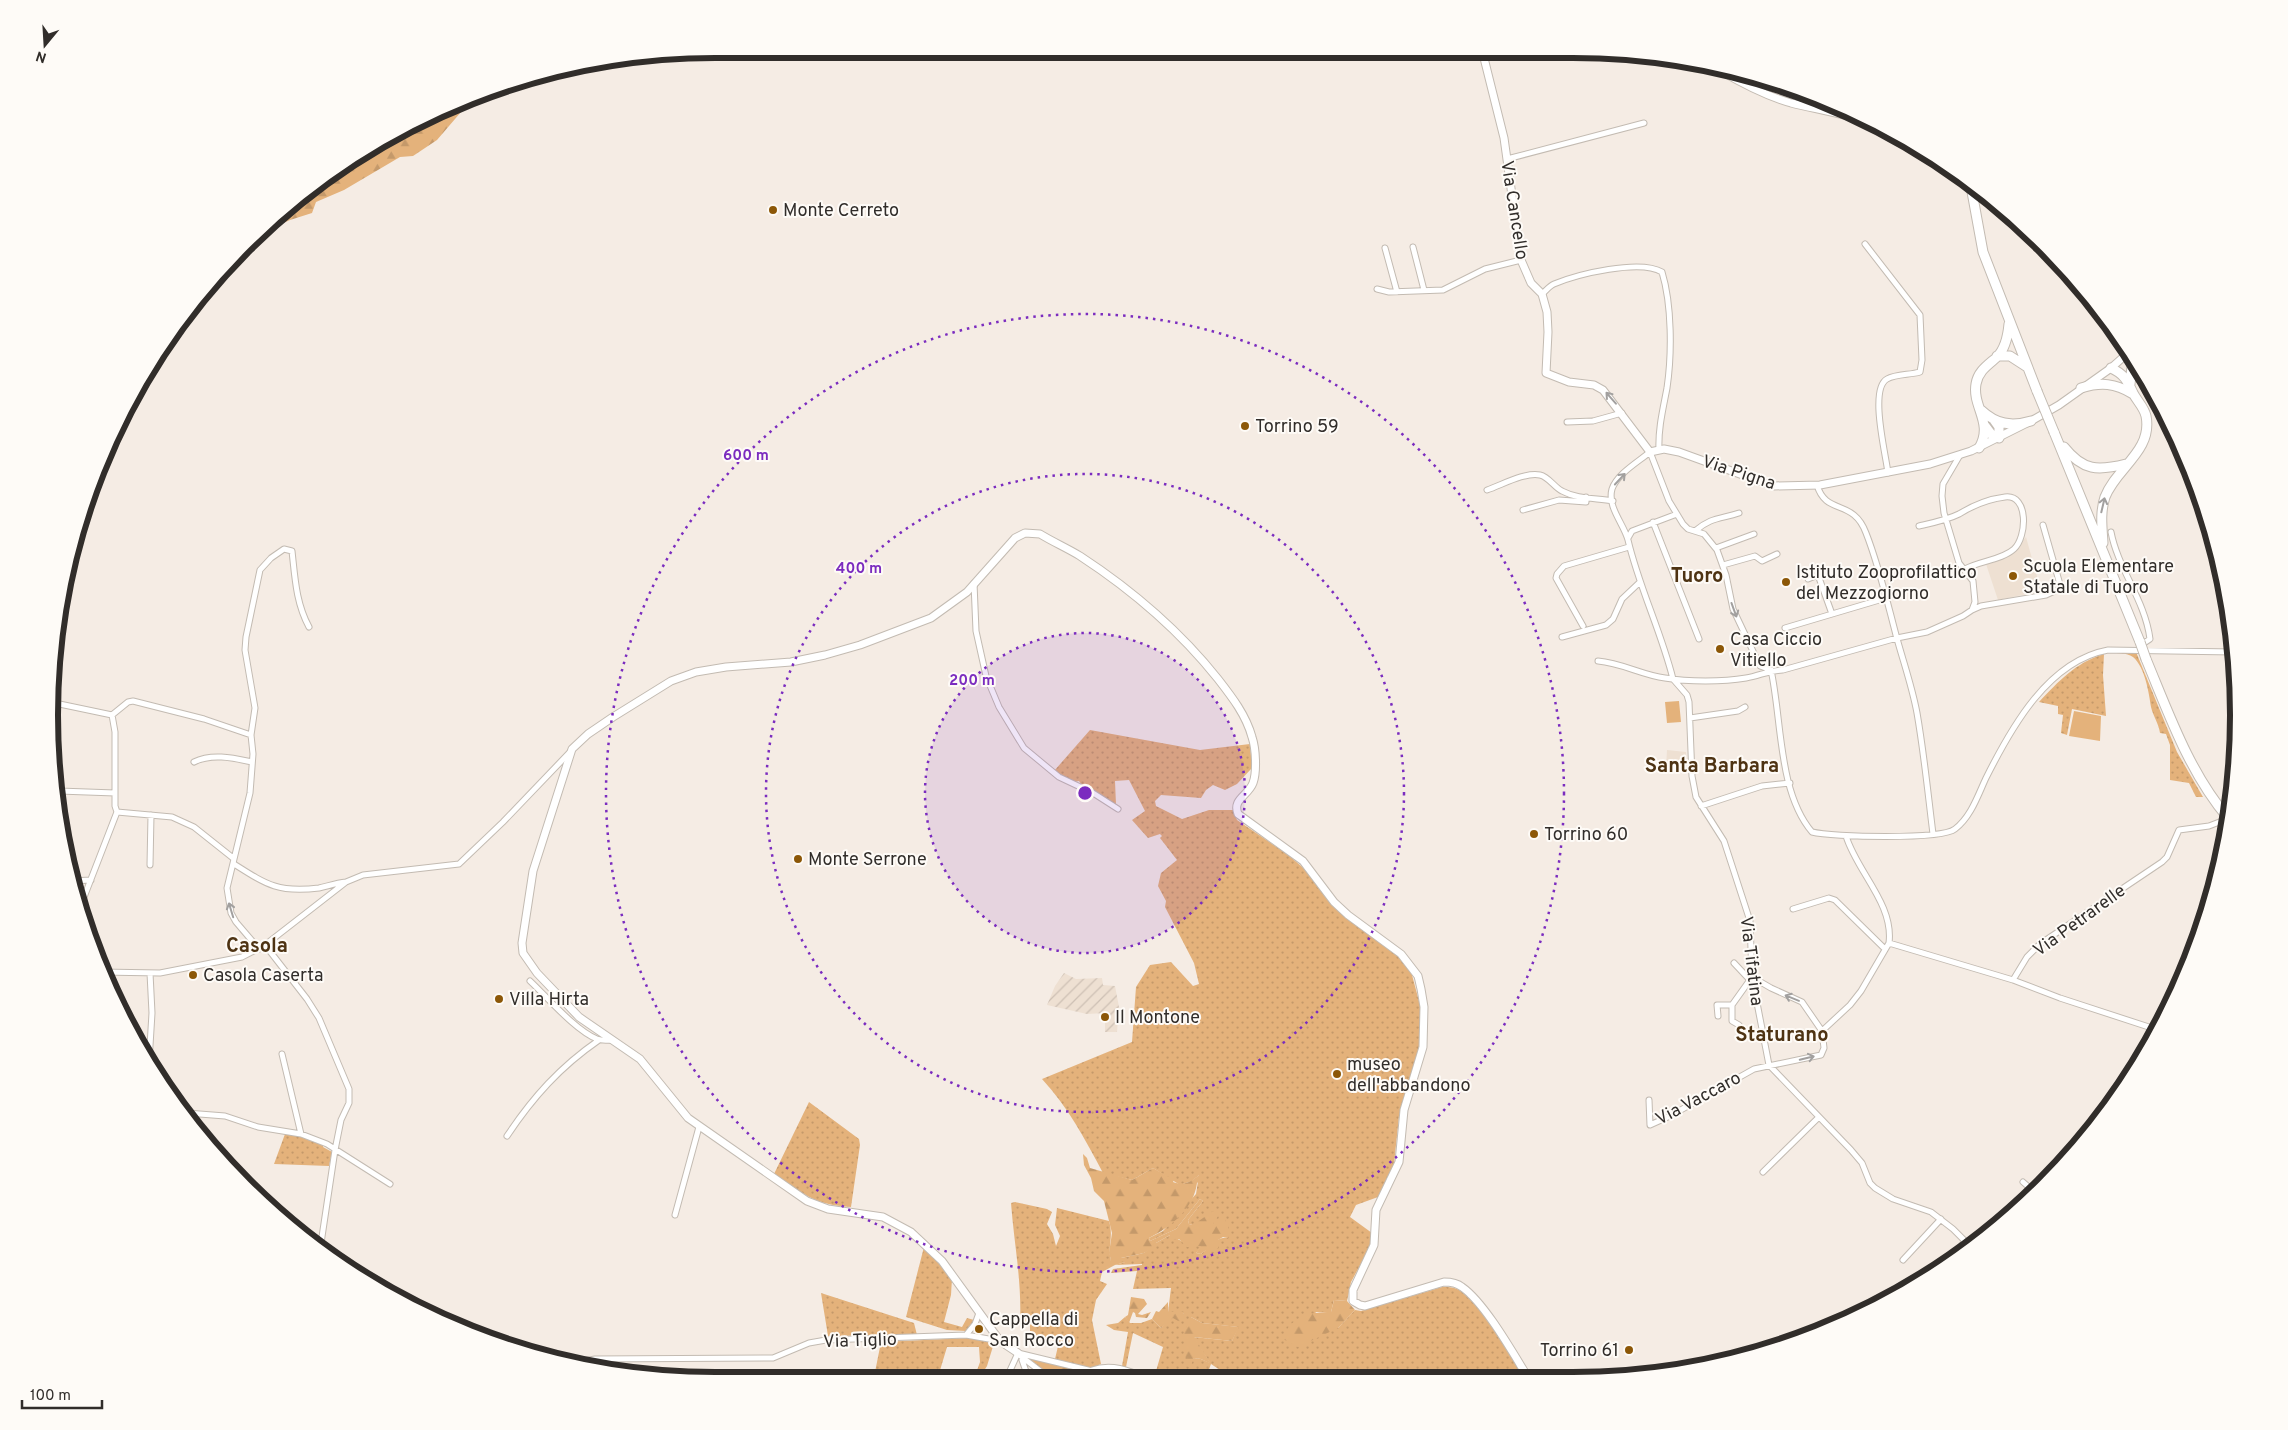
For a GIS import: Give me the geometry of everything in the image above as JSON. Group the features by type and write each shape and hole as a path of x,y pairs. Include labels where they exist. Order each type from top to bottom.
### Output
{"highway":[{"path":"1971,191 1983,252 2036,392 2104,553 2175,731 2193,766 2223,813"},
{"path":"1979,448 1985,435 1981,409 1975,391 1976,384 1979,374 1998,356 2005,343 2009,321"},
{"path":"1998,356 2010,356 2027,367"},
{"path":"2126,386 2131,367"},
{"path":"2104,553 2100,518 2105,497 2126,464 2141,448 2146,430 2146,416 2141,405 2126,386 2120,372 2111,368"},
{"path":"2081,388 2102,384 2126,386"},
{"path":"1981,409 1994,419 2006,424 2017,425 2031,422"},
{"path":"1984,426 1990,434 1999,438 1999,427 1994,419"},
{"path":"2055,435 2073,458 2089,467 2103,469 2126,464"}],"street":[{"name":"Via Cancello","path":"1484,58 1507,159 1521,260 1531,283 1542,294 1547,312 1546,373 1569,382 1594,385 1604,390 1650,452"},
{"path":"1734,78 1760,92 1790,103 1835,112"},
{"path":"1507,159 1644,123"},
{"path":"1865,244 1920,315 1922,360 1920,372 1885,379 1880,386 1879,413 1888,473"},
{"path":"1413,247 1424,290"},
{"path":"1385,248 1397,292"},
{"path":"1377,289 1397,292 1443,290 1485,269 1521,260"},
{"path":"1542,294 1554,284 1609,270 1656,268 1662,272 1670,326 1667,386 1658,438 1658,450"},
{"name":"Via Pigna","path":"1650,452 1658,450 1679,452 1773,486 1817,485 1888,473 1930,464 1979,448 2031,422 2059,405 2124,356"},
{"path":"1566,422 1593,420 1622,413"},
{"path":"1673,679 1666,651 1640,582 1628,539 1611,496 1615,483 1650,452 1669,502 1677,514 1688,529 1704,534 1716,548 1723,565 1733,609 1760,666 1771,670"},
{"path":"1960,455 1943,484 1942,496 1946,518 1959,563 1973,581 1975,602 1972,610"},
{"path":"1487,490 1530,475 1539,475 1545,477 1562,491 1612,501"},
{"path":"1817,485 1819,492 1828,503 1852,511 1861,522 1886,598 1917,712 1933,834"},
{"path":"1523,510 1559,500 1586,502 1586,497"},
{"path":"1918,526 1946,518 1968,508 2006,497 2013,497 2021,507 2024,529 2018,545 2012,551 1964,569"},
{"path":"1696,531 1703,524 1717,517 1739,513"},
{"path":"1628,539 1632,531 1677,514"},
{"path":"1653,522 1699,639"},
{"path":"1598,661 1616,662 1639,672 1673,679 1734,680 1771,670 1783,670 1897,638 1927,632 1981,606 2046,595 2061,588 2043,525"},
{"path":"2111,532 2124,570 2141,604 2149,630 2150,639 2147,643 2128,650"},
{"path":"117,812 172,816 194,827 260,880 279,889 306,889 346,882 363,875 459,864 503,822 588,734 671,681 696,672 735,666 791,662 860,645 931,618 959,599 1015,538 1025,533 1040,534 1080,557 1140,600 1179,634 1239,706 1253,738 1253,782 1247,792 1239,799 1236,808 1238,814 1303,861 1334,902 1348,915 1401,954 1418,976 1424,1007 1423,1047 1404,1110 1399,1162 1376,1210 1374,1245 1353,1290 1353,1300 1356,1304 1365,1306 1444,1282 1454,1282 1472,1296 1499,1331 1525,1372"},
{"path":"1716,548 1754,534"},
{"path":"1583,626 1556,578 1557,574 1564,566 1629,546"},
{"path":"259,949 236,922 231,913 227,888 250,793 251,735 255,708 246,650 249,619 260,570 271,558 284,549 292,551 293,578 303,616 309,627"},
{"path":"1723,565 1755,556 1762,561 1777,554"},
{"path":"1808,579 1818,575 1832,614"},
{"path":"1562,637 1606,625 1613,619 1622,599 1640,582"},
{"path":"974,583 976,631 986,676 1000,707 1024,748 1059,777 1093,793 1118,808"},
{"path":"1785,628 1886,598"},
{"path":"1771,670 1790,783 1798,814 1812,832 1846,836 1933,834 1950,832 1968,816 2005,739 2022,715 2056,677 2072,663 2088,655 2108,650 2227,652"},
{"name":"Via Tifatina","path":"1673,679 1687,695 1690,718 1692,776 1696,797 1724,841 1750,921 1750,978 1769,1065"},
{"path":"112,715 128,702 133,701 204,719 251,735"},
{"path":"58,704 112,715"},
{"path":"1690,718 1738,711 1745,706"},
{"path":"84,898 117,812 115,793 115,732 112,715"},
{"path":"572,750 533,871 522,943 523,953 529,963 579,1017 640,1059 650,1069 678,1108 699,1127 807,1201 828,1210 883,1217 898,1223 911,1232 942,1261 1000,1341 1042,1372"},
{"path":"194,762 213,756 252,762"},
{"path":"1701,806 1762,786 1790,783"},
{"path":"62,791 115,793"},
{"path":"150,865 151,815"},
{"name":"Via Petrarelle","path":"2013,980 2027,957 2040,944 2167,857 2179,830 2209,826 2222,820"},
{"path":"1822,1031 1850,1005 1861,991 1889,943 1888,919 1875,891 1851,854 1846,836"},
{"path":"79,881 91,880"},
{"path":"110,972 150,973 181,970 242,957 265,945 346,882"},
{"path":"1793,909 1829,898 1835,900 1885,949"},
{"path":"1889,943 2013,980 2068,1001 2151,1028"},
{"path":"265,945 307,999 319,1018 349,1088 349,1103 341,1120 335,1150 321,1241"},
{"path":"1734,964 1750,978 1802,1002 1822,1031 1824,1048 1821,1055 1784,1064 1769,1065"},
{"path":"150,973 152,1013 150,1050"},
{"path":"1739,1025 1732,1021 1732,1005 1750,978"},
{"path":"530,981 569,1019 599,1040 613,1040"},
{"path":"1718,1016 1717,1004 1732,1005"},
{"path":"507,1136 537,1094 578,1055 599,1040"},
{"path":"282,1054 301,1134"},
{"path":"1769,1065 1818,1118 1851,1150 1862,1163 1870,1183 1892,1199 1926,1209 1941,1219 1965,1241 1962,1245"},
{"name":"Via Vaccaro","path":"1649,1100 1650,1125 1670,1116 1731,1080 1769,1065"},
{"path":"192,1113 225,1116 258,1127 301,1134 335,1150 390,1184"},
{"path":"1763,1172 1818,1118"},
{"path":"675,1215 699,1127"},
{"path":"2023,1182 2030,1188"},
{"path":"1903,1260 1941,1219"},
{"path":"966,1335 975,1324 979,1313"},
{"name":"Via Tiglio","path":"588,1360 773,1358 809,1343 826,1340 906,1339 966,1335 1000,1341"},
{"path":"1018,1353 1095,1372"},
{"path":"1009,1372 1018,1353"},
{"path":"1018,1353 1025,1363 1027,1372"},
{"path":"1091,1371 1100,1367 1120,1368 1130,1372"}],"shaded area":[{"name":"Scuola Elementare Statale di Tuoro","path":"2026,537 2041,591 1998,600 1986,564 2011,553"},
{"path":"1667,750 1686,752 1687,765 1684,771 1666,769"},
{"path":"1064,973 1076,979 1102,978 1103,985 1115,986 1119,1007 1117,1032 1105,1032 1105,1013 1087,1014 1047,1005 1055,986"}],"green space":[{"path":"465,107 437,140 413,156 400,157 344,190 316,202 312,213 274,227 315,193 350,168 424,125"},
{"path":"2111,652 2136,652 2177,752 2203,797 2196,797 2189,783 2170,780 2170,745 2166,734 2160,733 2141,667 2130,655"},
{"path":"2104,654 2103,675 2106,716 2072,709 2067,735 2061,733 2063,715 2058,714 2058,706 2039,702 2061,680 2084,662"},
{"path":"1679,701 1681,722 1667,723 1665,702"},
{"path":"2074,711 2101,716 2100,741 2069,736"},
{"path":"1090,730 1200,750 1250,744 1252,768 1237,784 1225,790 1213,785 1206,790 1201,798 1161,795 1155,801 1156,806 1182,819 1209,810 1233,810 1237,820 1287,854 1307,871 1341,913 1392,950 1405,963 1412,975 1420,1005 1420,1040 1417,1059 1399,1116 1394,1164 1378,1197 1356,1205 1350,1217 1372,1233 1370,1247 1351,1282 1347,1301 1334,1300 1331,1312 1315,1312 1338,1328 1355,1310 1361,1311 1442,1287 1450,1287 1461,1291 1479,1308 1522,1372 1223,1372 1211,1364 1208,1372 1156,1372 1163,1347 1133,1333 1126,1367 1122,1366 1128,1332 1114,1330 1106,1325 1118,1323 1125,1317 1130,1323 1141,1323 1152,1319 1161,1328 1168,1320 1184,1313 1168,1312 1171,1288 1133,1289 1137,1271 1111,1273 1113,1269 1142,1264 1115,1265 1125,1262 1120,1262 1121,1258 1144,1253 1170,1235 1189,1245 1202,1246 1196,1253 1201,1254 1216,1241 1227,1238 1215,1226 1189,1224 1188,1220 1203,1201 1200,1199 1176,1229 1150,1241 1149,1238 1163,1231 1196,1194 1199,1175 1192,1181 1180,1185 1153,1168 1132,1180 1103,1173 1068,1112 1042,1079 1132,1042 1136,987 1150,965 1171,962 1193,986 1199,984 1194,963 1165,907 1166,901 1158,886 1161,873 1177,860 1160,838 1162,836 1160,834 1148,838 1132,820 1145,811 1129,780 1115,781 1116,805 1083,787 1079,781 1074,782 1054,771","holes":["1191,1317 1202,1323 1238,1327 1232,1341 1193,1337 1210,1363 1194,1358 1191,1361"]},
{"path":"809,1102 859,1139 860,1145 851,1207 818,1201 802,1193 774,1174"},
{"path":"285,1134 295,1135 323,1145 323,1147 332,1152 329,1166 274,1164"},
{"path":"1083,1154 1087,1158 1090,1168 1132,1180 1153,1168 1174,1180 1173,1182 1181,1184 1193,1180 1199,1175 1201,1177 1191,1201 1180,1216 1149,1238 1150,1241 1176,1229 1200,1199 1203,1201 1188,1220 1189,1224 1193,1225 1213,1211 1218,1216 1214,1225 1223,1214 1226,1217 1226,1222 1229,1223 1228,1229 1224,1232 1229,1233 1228,1238 1223,1237 1218,1240 1218,1248 1214,1252 1206,1250 1201,1254 1196,1253 1201,1246 1187,1247 1179,1239 1170,1240 1170,1235 1144,1253 1121,1258 1121,1262 1129,1261 1115,1265 1102,1272 1106,1262 1111,1260 1109,1253 1112,1233 1104,1201 1094,1191 1091,1178 1084,1165"},
{"path":"1015,1202 1047,1209 1052,1212 1047,1224 1053,1234 1056,1246 1060,1236 1055,1225 1057,1208 1109,1221 1111,1260 1102,1272 1100,1281 1107,1284 1096,1300 1092,1320 1101,1364 1092,1368 1055,1359 1059,1342 1030,1334 1030,1323 1020,1323 1019,1278 1011,1203"},
{"path":"924,1247 952,1278 951,1295 944,1322 962,1327 967,1318 974,1320 966,1331 947,1330 906,1317"},
{"path":"821,1293 914,1323 917,1335 828,1336"},
{"path":"1131,1297 1144,1299 1147,1304 1138,1314 1142,1315 1151,1312 1147,1318 1136,1317 1133,1312 1129,1323 1125,1317 1128,1315"},
{"path":"1334,1300 1347,1301 1355,1310 1338,1328 1298,1347 1283,1339 1290,1326 1301,1317 1315,1313 1331,1312"},
{"path":"1168,1302 1168,1312 1184,1312 1180,1322 1173,1318 1161,1328 1152,1319 1156,1311 1159,1312"},
{"path":"1191,1317 1202,1323 1239,1327 1232,1341 1194,1337 1211,1364 1194,1358 1190,1367 1186,1366 1184,1332"},
{"path":"967,1338 994,1343 983,1372 976,1372 980,1362 979,1347 947,1347 940,1372 875,1372 881,1342"},
{"path":"1032,1359 1087,1372 1044,1372 1029,1360"}],"place":[{"name":"Monte Cerreto","path":"773,210"},
{"name":"Torrino 59","path":"1245,426"},
{"name":"Scuola Elementare Statale di Tuoro","path":"2013,576"},
{"name":"Istituto Zooprofilattico del Mezzogiorno","path":"1786,582"},
{"name":"Casa Ciccio Vitiello","path":"1720,649"},
{"name":"Torrino 60","path":"1534,834"},
{"name":"Monte Serrone","path":"798,859"},
{"name":"Casola Caserta","path":"193,975"},
{"name":"Villa Hirta","path":"499,999"},
{"name":"Il Montone","path":"1105,1017"},
{"name":"museo dell'abbandono","path":"1337,1074"},
{"name":"Cappella di San Rocco","path":"979,1329"},
{"name":"Torrino 61","path":"1629,1350"}],"district":[{"name":"Tuoro","path":"1697,575"},
{"name":"Santa Barbara","path":"1712,765"},
{"name":"Casola","path":"257,945"},
{"name":"Staturano","path":"1782,1034"}]}
